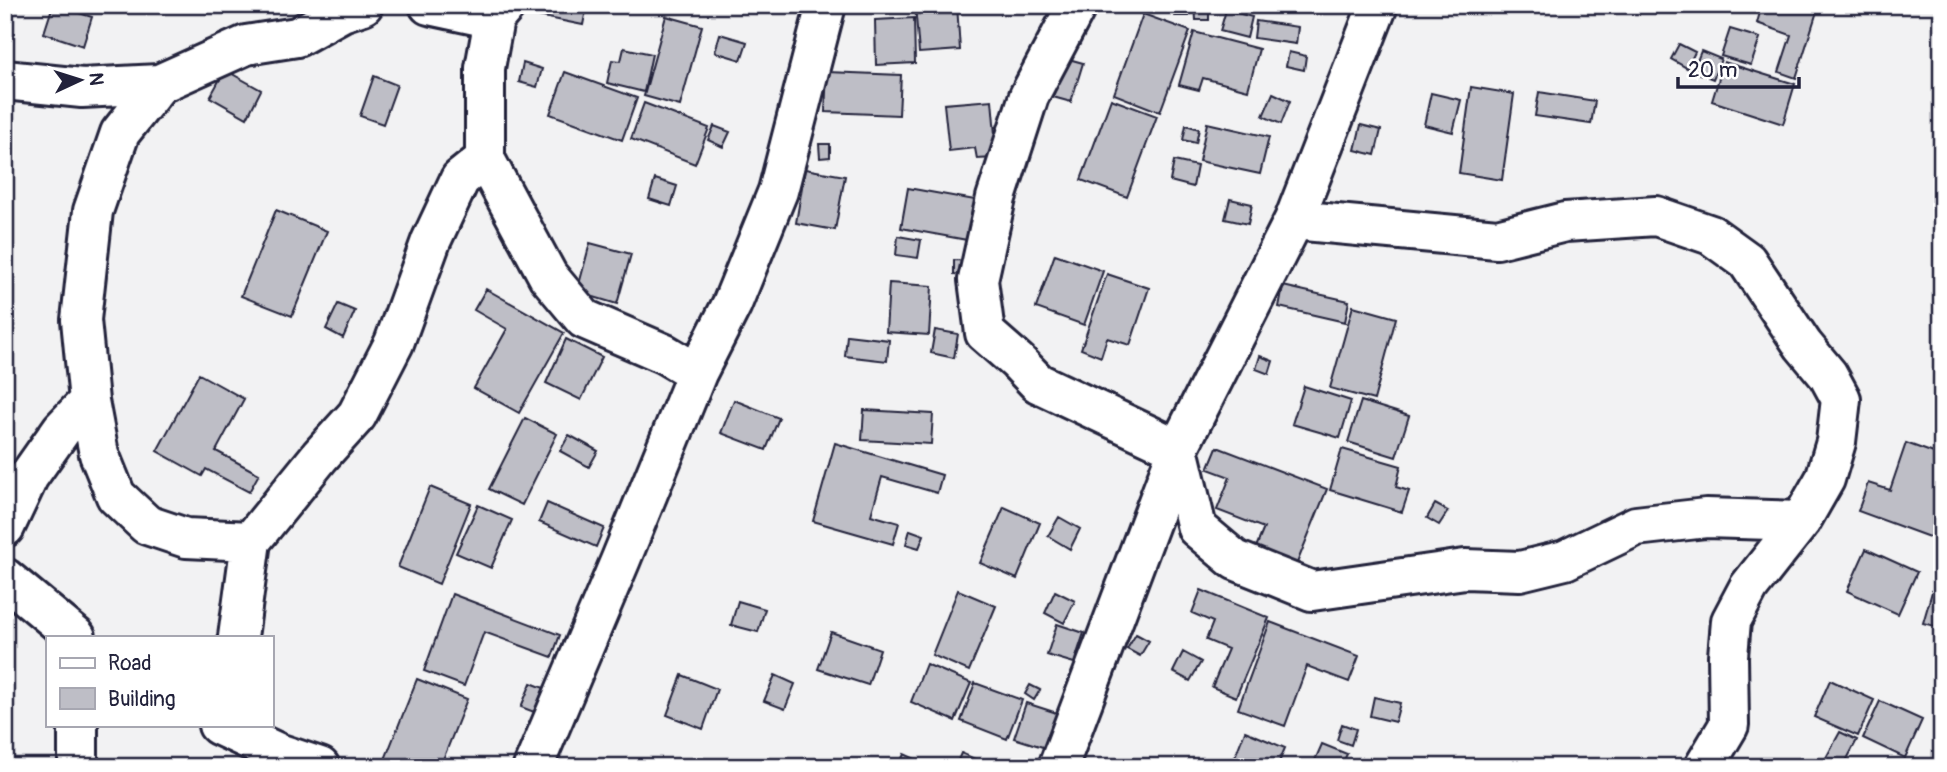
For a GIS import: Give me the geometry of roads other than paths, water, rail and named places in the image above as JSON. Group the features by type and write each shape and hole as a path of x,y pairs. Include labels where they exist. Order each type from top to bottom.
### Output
{"street":[{"path":"5,80 82,88 159,84 246,45 297,37 342,12 363,5"},
{"path":"429,5 500,12 485,68 485,159 548,276 584,319 665,354 697,373"},
{"path":"533,767 697,373 732,304 778,191 826,5"},
{"path":"1077,5 1029,96 996,198 978,280 985,333 1038,383 1178,449"},
{"path":"1058,767 1178,449 1294,219 1378,5"},
{"path":"159,84 120,133 93,211 81,320 89,401 99,454 116,496 147,525 186,538 251,541"},
{"path":"237,636 251,541 357,415 394,343 431,241 460,179 485,159"},
{"path":"1294,219 1497,239 1565,222 1656,216 1711,235 1747,261 1803,345 1828,375 1841,398 1836,442 1825,479 1801,521 1749,587 1731,621 1728,656 1729,725 1704,767"},
{"path":"5,527 29,476 62,429 89,401"},
{"path":"1178,449 1196,528 1235,560 1312,591 1465,569 1520,571 1565,560 1636,527 1706,518 1801,521"},
{"path":"5,578 75,636"},
{"path":"78,726 78,767"},
{"path":"222,726 271,739 320,767"}]}
